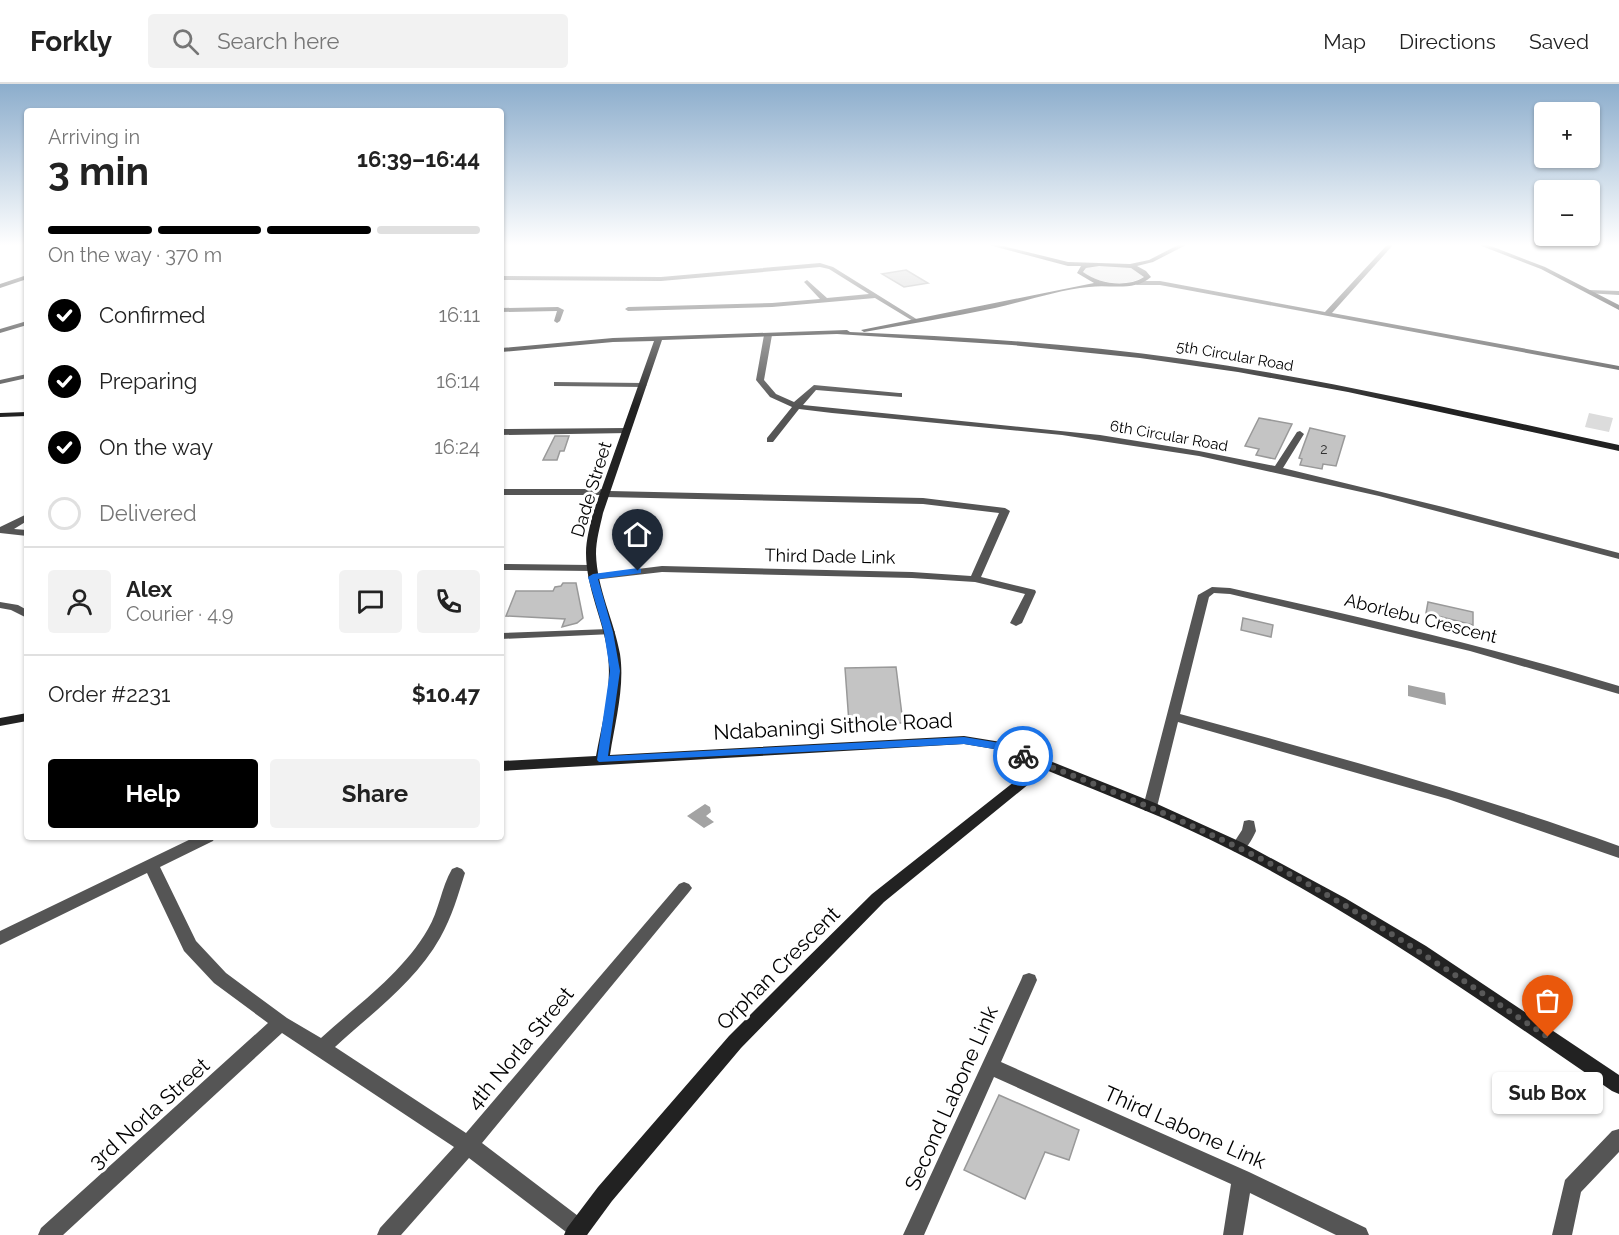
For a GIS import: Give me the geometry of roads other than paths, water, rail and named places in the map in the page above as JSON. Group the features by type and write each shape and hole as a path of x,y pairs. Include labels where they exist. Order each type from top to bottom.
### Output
{"street":[{"path":"628,309 772,305 841,299"},
{"path":"879,299 915,320"},
{"path":"504,350 659,338 840,334 1025,299"},
{"path":"1242,299 1619,368"},
{"path":"1327,315 1342,299"},
{"path":"1602,299 1619,308"},
{"path":"504,310 558,309 561,310 557,321"},
{"path":"0,330 24,324"},
{"name":"5th Circular Road","path":"840,334 1025,343 1186,362 1285,378 1619,448"},
{"name":"6th Circular Road","path":"768,335 760,380 769,393 796,406 1106,438 1277,470 1443,509 1619,556"},
{"name":"Dade Street","path":"602,760 615,671 609,632 591,572 589,553 593,527 659,338"},
{"path":"1596,364 1619,362"},
{"path":"0,382 24,377"},
{"path":"557,384 643,385"},
{"path":"770,440 814,387 899,395"},
{"path":"0,415 24,414"},
{"path":"504,432 626,431"},
{"path":"1277,470 1300,434"},
{"path":"504,492 922,501 1005,511 975,579"},
{"path":"2,530 24,519"},
{"path":"2,530 24,533"},
{"name":"Third Dade Link","path":"504,567 591,572 688,569 912,575 975,579 1031,592 1016,623"},
{"name":"Aborlebu Crescent","path":"1173,716 1204,595 1212,590 1230,591 1444,641 1550,668 1619,690"},
{"path":"0,605 14,607 24,613"},
{"path":"504,636 609,632"},
{"path":"1150,807 1173,716 1390,775 1492,807 1619,852"},
{"path":"0,722 24,718"},
{"name":"Ndabaningi Sithole Road","path":"504,766 964,740 996,745 1150,807 1238,847 1339,902 1420,951 1619,1085"},
{"name":"Orphan Crescent","path":"576,1232 605,1194 735,1042 878,898 1045,764"},
{"path":"1238,847 1249,831 1249,825"},
{"path":"0,938 202,840"},
{"path":"151,865 190,946 220,978 281,1023 468,1145 576,1232"},
{"path":"322,1048 410,965 429,942 442,919 457,873"},
{"name":"4th Norla Street","path":"387,1235 468,1145 684,888"},
{"name":"Second Labone Link","path":"913,1235 1029,980"},
{"name":"3rd Norla Street","path":"48,1235 281,1023"},
{"name":"Third Labone Link","path":"990,1066 1242,1179 1359,1235"},
{"path":"1562,1235 1572,1187 1619,1138"},
{"path":"1233,1235 1242,1179"}],"place":[{"name":"Sub Box","path":"1548,1037"}]}
